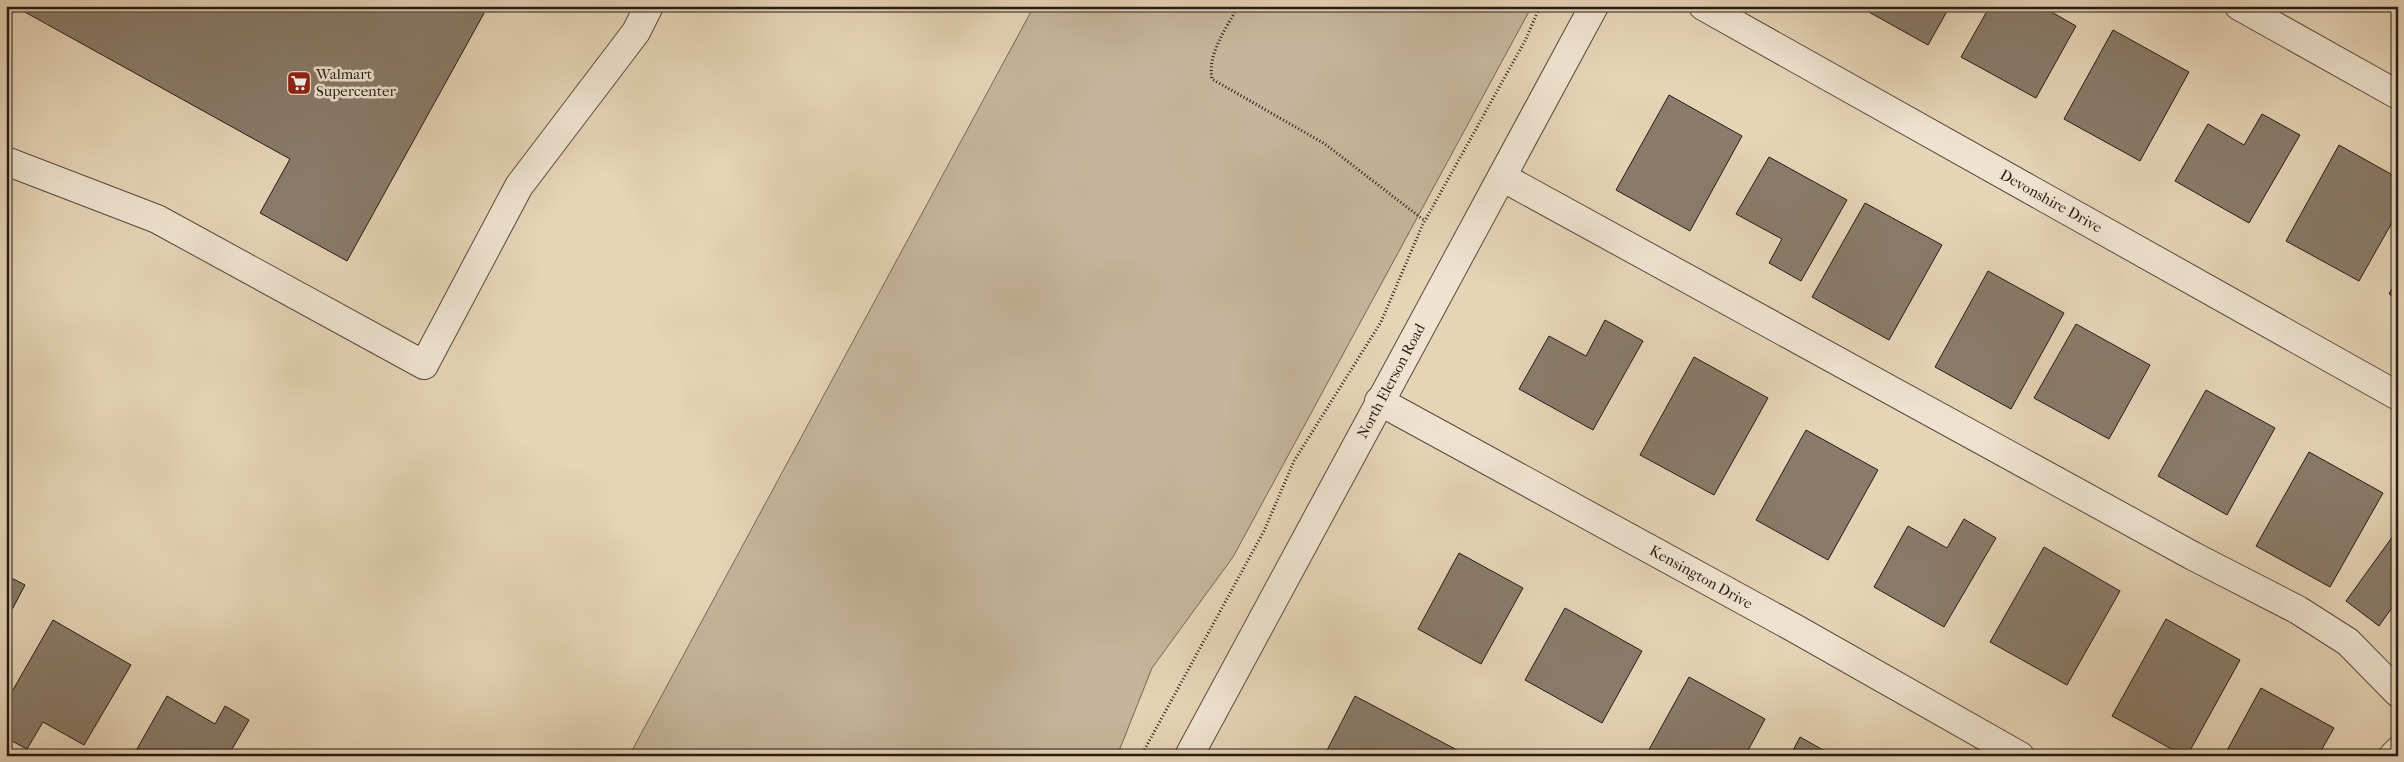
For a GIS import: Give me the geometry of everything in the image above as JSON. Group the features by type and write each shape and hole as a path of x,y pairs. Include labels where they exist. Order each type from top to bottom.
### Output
{"street":[{"path":"6,161 157,219 424,365 518,186 636,32 650,6"},
{"name":"North Elerson Road","path":"1189,756 1594,6"},
{"name":"Devonshire Drive","path":"1704,6 2398,396"},
{"path":"2239,6 2398,95"},
{"path":"1502,176 2193,556 2298,610 2348,642 2398,693"},
{"name":"Kensington Drive","path":"1379,401 1796,629 2020,756"},
{"path":"2393,756 2398,751"}],"path":[{"path":"1238,6 1217,45 1210,69 1212,79 1326,144 1425,221"},
{"path":"1141,756 1264,531 1294,461 1381,322 1425,221 1526,40 1540,6"}],"shaded area":[{"path":"1034,6 1532,6 1233,557 1152,668 1117,756 629,756"}],"building":[{"name":"Walmart Supercenter","path":"14,6 488,6 347,261 260,213 290,159"},
{"path":"1858,6 1950,6 1928,45"},
{"path":"1990,6 2041,6 2076,26 2036,98 1961,57"},
{"path":"2113,30 2189,72 2140,161 2064,119"},
{"path":"1669,95 1742,136 1690,231 1616,190"},
{"path":"2262,114 2300,135 2249,223 2175,181 2208,124 2244,145"},
{"path":"2339,145 2398,178 2398,212 2359,281 2286,241"},
{"path":"1769,157 1847,200 1801,281 1769,263 1782,239 1736,214"},
{"path":"1865,203 1942,245 1889,340 1812,297"},
{"path":"1988,271 2064,313 2011,409 1935,367"},
{"path":"2398,278 2398,299 2389,294"},
{"path":"1605,320 1643,341 1593,430 1519,389 1549,336 1586,356"},
{"path":"2076,324 2150,365 2109,439 2034,398"},
{"path":"1694,357 1768,398 1714,495 1640,455"},
{"path":"2206,390 2275,428 2227,515 2158,476"},
{"path":"1806,430 1878,470 1828,560 1756,520"},
{"path":"2309,452 2383,493 2330,587 2256,546"},
{"path":"1964,519 1996,538 1944,627 1874,587 1908,526 1947,548"},
{"path":"2398,529 2398,603 2396,602 2379,626 2346,601"},
{"path":"2044,547 2120,591 2067,685 1990,642"},
{"path":"1459,553 1523,588 1481,664 1418,629"},
{"path":"6,575 25,585 6,621"},
{"path":"1565,608 1642,651 1602,723 1525,680"},
{"path":"2166,619 2240,660 2187,756 2112,716"},
{"path":"53,620 131,665 84,745 43,722 27,749 6,738 6,702"},
{"path":"1689,677 1765,719 1745,756 1646,755"},
{"path":"2261,688 2334,728 2318,756 2224,756"},
{"path":"167,696 215,724 225,706 249,720 228,756 133,756"},
{"path":"1355,696 1459,751 1456,756 1324,756"},
{"path":"1800,737 1834,756 1790,756"}],"place":[{"name":"Walmart Supercenter","path":"299,83"}]}
